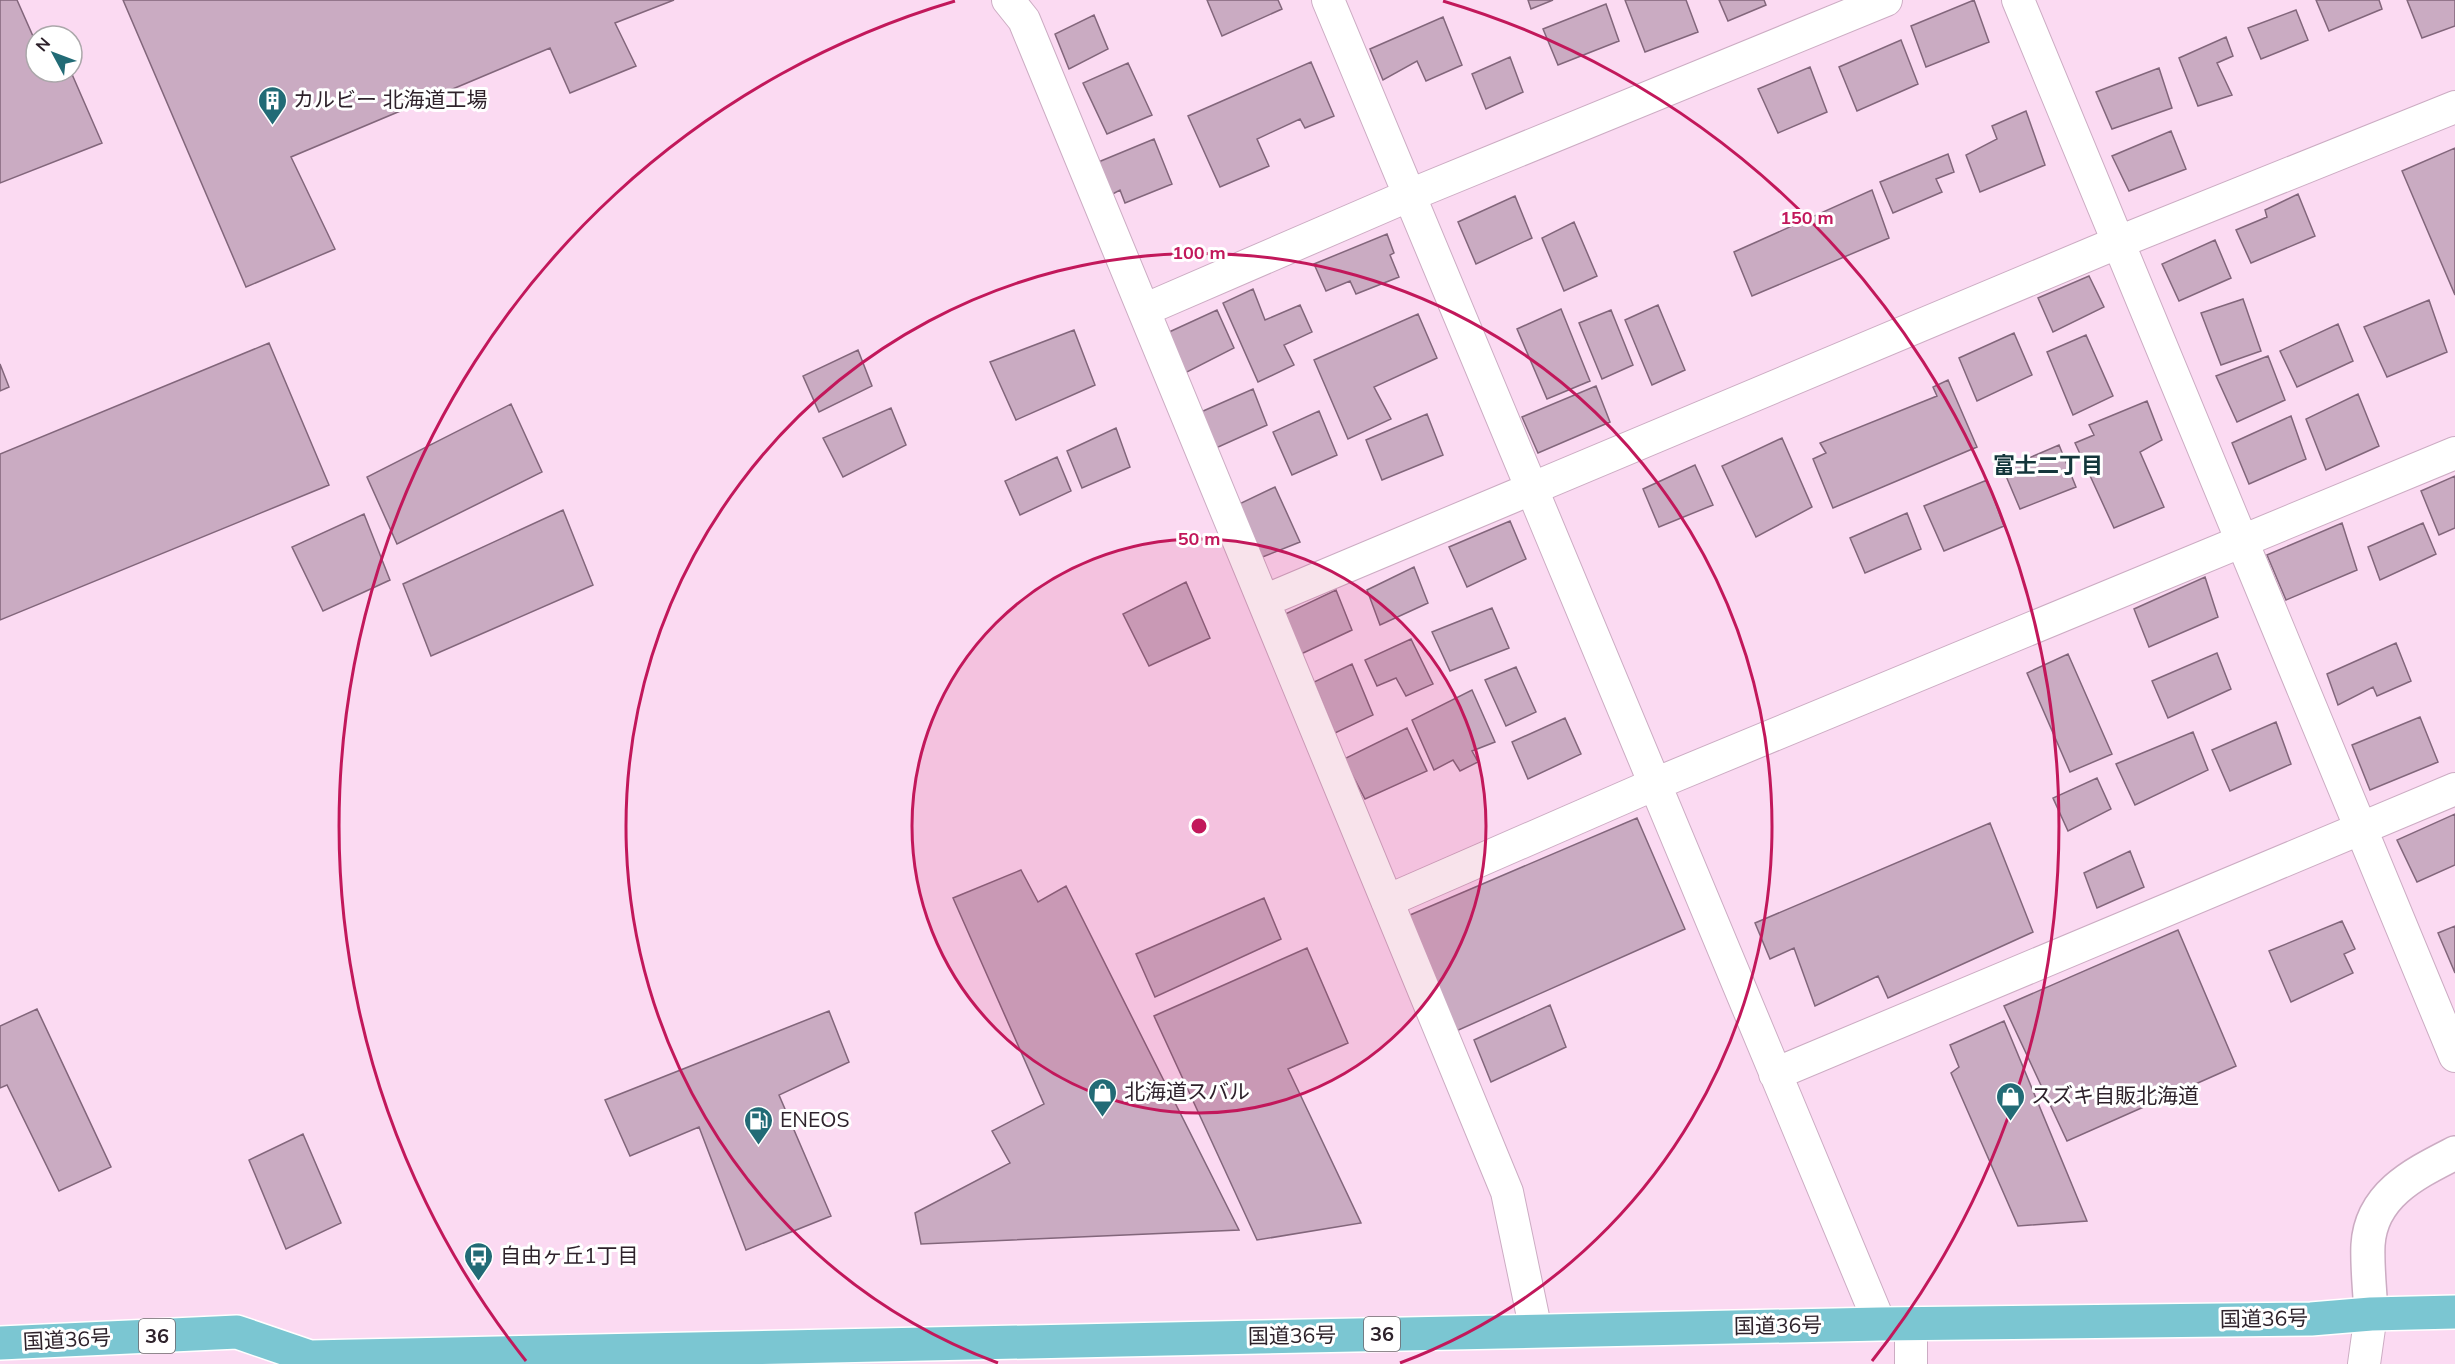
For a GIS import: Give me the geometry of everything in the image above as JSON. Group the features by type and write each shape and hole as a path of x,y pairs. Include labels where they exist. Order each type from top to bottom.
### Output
{"highway":[{"name":"国道36号","path":"0,1343 237,1332 301,1360 1536,1331 2312,1319 2371,1314 2455,1312"}],"street":[{"path":"1328,0 1775,1074 1896,1324 1911,1364"},
{"path":"1144,310 1410,195 1886,0"},
{"path":"2018,0 2455,1056"},
{"path":"1023,3 1024,20 1507,1192 1536,1331"},
{"path":"1264,602 2119,242 2455,107"},
{"path":"1387,901 1655,784 2455,453"},
{"path":"1775,1074 2455,789"},
{"path":"2364,1364 2371,1314 2368,1243 2373,1224 2381,1206 2393,1189 2418,1172 2455,1153"}],"building":[{"path":"0,0 17,0 28,24 24,24 24,84 76,84 102,143 0,183"},
{"name":"カルビー 北海道工場","path":"123,0 674,0 615,23 636,66 570,93 550,48 291,157 335,249 246,287"},
{"path":"1207,0 1278,0 1282,9 1222,36"},
{"path":"1528,0 1553,0 1531,9"},
{"path":"1625,0 1686,0 1698,32 1645,52"},
{"path":"1719,0 1764,0 1766,5 1728,21"},
{"path":"1974,0 1989,42 1926,67 1911,26"},
{"path":"2316,0 2379,0 2382,9 2329,31"},
{"path":"2407,0 2455,0 2455,26 2422,38"},
{"path":"1606,4 1619,41 1558,65 1543,29"},
{"path":"2296,10 2308,40 2261,59 2248,28"},
{"path":"1094,15 1108,49 1069,69 1055,34"},
{"path":"1443,17 1462,65 1426,81 1417,61 1383,80 1370,49"},
{"path":"2226,37 2233,56 2217,63 2232,95 2198,106 2179,58"},
{"path":"1901,40 1918,84 1857,111 1839,67"},
{"path":"1510,57 1523,92 1486,109 1472,74"},
{"path":"1311,62 1334,116 1305,128 1300,119 1257,139 1269,166 1220,187 1188,116"},
{"path":"1128,63 1152,115 1107,134 1083,83"},
{"path":"1810,67 1827,112 1778,133 1758,89"},
{"path":"2159,68 2172,108 2112,129 2096,92"},
{"path":"2026,111 2045,165 1980,192 1966,155 1997,139 1992,126"},
{"path":"2171,131 2186,169 2129,191 2112,156"},
{"path":"1154,139 1172,184 1125,203 1120,190 1109,196 1096,163"},
{"path":"2455,148 2455,295 2402,171"},
{"path":"1948,154 1954,172 1936,179 1942,192 1893,213 1880,182"},
{"path":"1872,190 1889,238 1752,296 1734,252"},
{"path":"2298,194 2315,236 2251,263 2236,230 2267,217 2265,210"},
{"path":"1515,196 1532,238 1476,264 1458,222"},
{"path":"1574,222 1597,276 1564,291 1542,238"},
{"path":"1387,234 1394,253 1390,255 1399,277 1356,294 1350,281 1326,291 1314,264"},
{"path":"2215,240 2231,278 2179,301 2162,264"},
{"path":"2089,276 2104,307 2053,332 2038,298"},
{"path":"1253,289 1265,320 1300,305 1312,332 1284,345 1294,365 1258,382 1223,303"},
{"path":"2243,299 2261,351 2221,365 2201,313"},
{"path":"2429,300 2447,352 2387,377 2364,327"},
{"path":"1658,305 1685,370 1652,385 1625,320"},
{"path":"1561,309 1590,381 1547,399 1517,329"},
{"path":"1217,310 1234,348 1183,374 1167,333"},
{"path":"1611,310 1633,365 1602,379 1579,323"},
{"path":"1418,314 1437,358 1374,387 1391,419 1348,439 1314,360"},
{"path":"2338,324 2353,361 2297,387 2280,351"},
{"path":"1074,330 1095,385 1016,420 990,362"},
{"path":"2014,333 2032,375 1977,401 1959,358"},
{"path":"2086,335 2113,396 2073,415 2047,352"},
{"path":"269,343 329,485 0,620 0,454"},
{"path":"858,350 872,386 819,412 803,376"},
{"path":"2268,356 2285,400 2237,422 2216,376"},
{"path":"0,364 9,387 0,391"},
{"path":"1948,380 1977,447 1833,508 1813,459 1826,453 1820,443 1937,396 1933,387"},
{"path":"1596,386 1610,422 1538,453 1522,417"},
{"path":"1253,389 1267,425 1216,448 1201,412"},
{"path":"2358,394 2379,446 2326,470 2306,419"},
{"path":"2147,401 2162,440 2140,452 2164,507 2114,528 2075,443 2094,435 2089,425"},
{"path":"511,404 542,472 397,544 367,477"},
{"path":"891,408 906,445 843,477 823,438"},
{"path":"1319,411 1337,455 1292,475 1273,432"},
{"path":"1427,414 1443,455 1382,480 1366,440"},
{"path":"2291,416 2306,459 2249,484 2232,443"},
{"path":"1116,428 1130,467 1082,488 1067,451"},
{"path":"1782,438 1812,507 1756,537 1722,466"},
{"path":"2059,445 2076,487 2020,509 2003,469"},
{"path":"1057,457 1071,491 1020,515 1005,481"},
{"path":"1695,465 1713,505 1659,527 1643,489"},
{"path":"2455,476 2455,528 2439,535 2421,491"},
{"path":"1987,480 2004,526 1944,551 1924,506"},
{"path":"1275,487 1300,542 1260,558 1237,505"},
{"path":"563,510 593,585 431,656 403,584"},
{"path":"1907,513 1921,549 1865,573 1850,538"},
{"path":"364,514 390,580 323,611 292,547"},
{"path":"1510,521 1526,559 1467,587 1449,547"},
{"path":"2342,523 2357,570 2286,600 2267,555"},
{"path":"2423,523 2436,554 2380,580 2368,547"},
{"path":"1414,567 1428,603 1380,625 1367,590"},
{"path":"2205,577 2218,617 2149,647 2134,609"},
{"path":"1186,582 1210,638 1149,666 1123,614"},
{"path":"1336,590 1352,630 1299,655 1281,616"},
{"path":"1492,608 1509,648 1450,671 1432,632"},
{"path":"1411,639 1433,684 1406,696 1396,678 1377,686 1365,660"},
{"path":"2396,643 2411,681 2377,696 2373,687 2338,705 2327,674"},
{"path":"2217,653 2231,689 2168,718 2152,681"},
{"path":"2068,654 2112,754 2070,772 2027,673"},
{"path":"1352,664 1373,715 1335,733 1314,682"},
{"path":"1516,667 1536,712 1506,726 1485,680"},
{"path":"1472,690 1495,742 1472,751 1478,762 1460,771 1453,760 1434,770 1412,720"},
{"path":"2420,717 2438,762 2370,790 2352,745"},
{"path":"1565,718 1581,754 1528,779 1512,742"},
{"path":"2276,722 2291,764 2230,791 2212,750"},
{"path":"1407,728 1427,771 1365,799 1344,759"},
{"path":"2193,732 2208,770 2135,805 2116,764"},
{"path":"2097,778 2111,809 2068,831 2053,798"},
{"path":"2455,814 2455,865 2417,882 2397,840"},
{"path":"1637,818 1685,929 1454,1032 1403,918"},
{"path":"1990,823 2033,932 1888,998 1878,976 1815,1006 1794,948 1770,959 1755,923"},
{"path":"2130,851 2144,887 2097,908 2084,873"},
{"path":"1021,870 1038,902 1066,886 1239,1230 921,1244 915,1213 1010,1163 992,1131 1044,1104 953,898"},
{"path":"1264,898 1281,939 1155,997 1136,954"},
{"path":"2342,921 2355,949 2344,954 2353,973 2291,1002 2269,951"},
{"path":"2455,926 2455,973 2438,933"},
{"path":"2178,930 2236,1066 2067,1141 2004,1006"},
{"path":"1307,948 1348,1043 1288,1069 1361,1223 1257,1240 1154,1016"},
{"path":"1550,1005 1566,1047 1491,1082 1474,1040"},
{"path":"37,1009 111,1167 59,1191 7,1085 0,1088 0,1026"},
{"path":"829,1011 849,1062 779,1095 831,1216 746,1250 699,1127 630,1156 605,1100"},
{"path":"2004,1021 2087,1221 2018,1226 1951,1073 1959,1067 1950,1045"},
{"path":"303,1134 341,1223 286,1249 249,1160"}],"place":[{"name":"カルビー 北海道工場","path":"272,126"},
{"name":"北海道スバル","path":"1103,1118"},
{"name":"スズキ自販北海道","path":"2010,1122"},
{"name":"ENEOS","path":"759,1146"},
{"name":"自由ヶ丘1丁目","path":"479,1282"}],"district":[{"name":"富士二丁目","path":"2048,465"}]}
